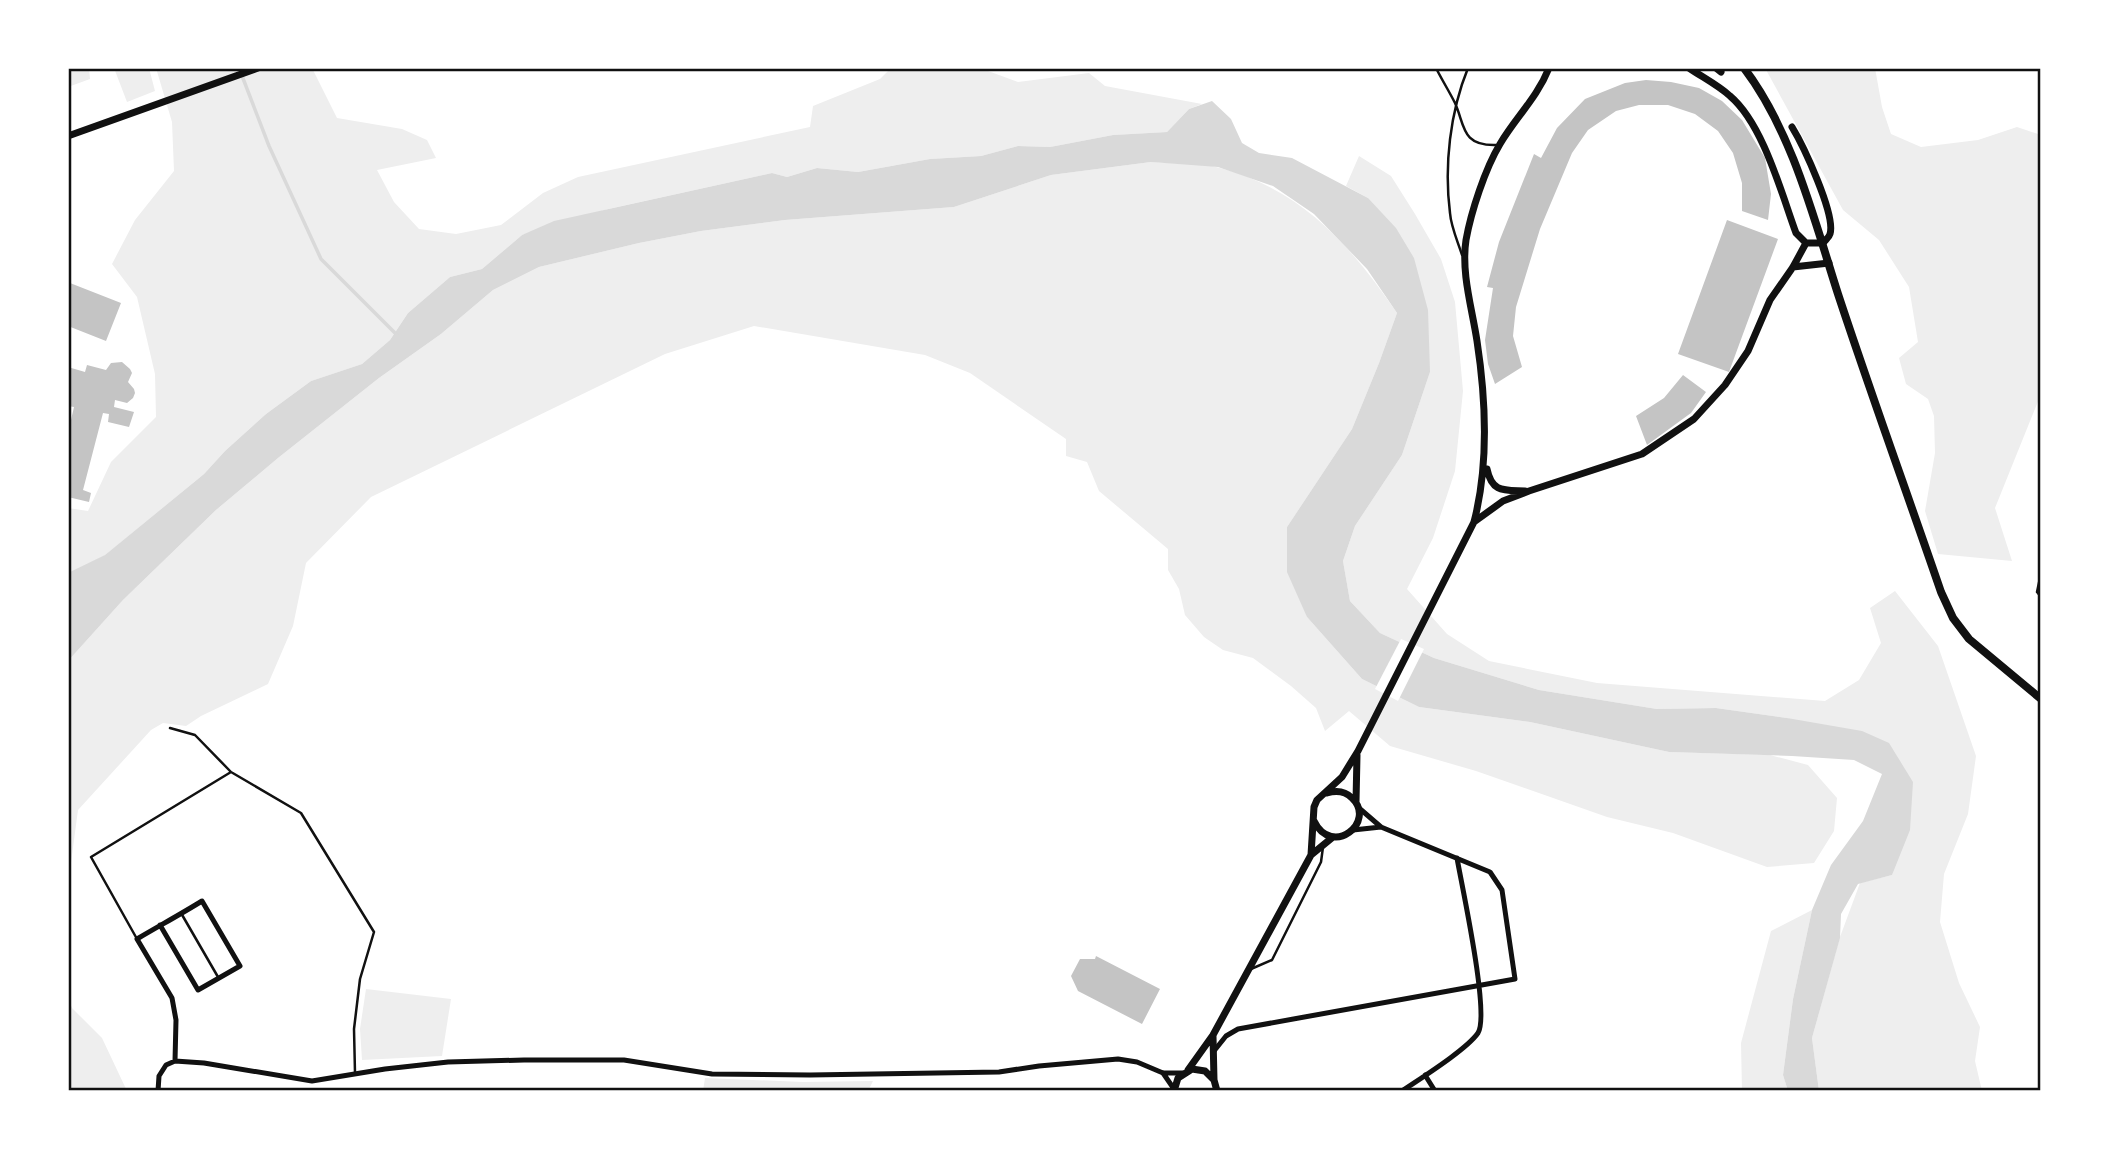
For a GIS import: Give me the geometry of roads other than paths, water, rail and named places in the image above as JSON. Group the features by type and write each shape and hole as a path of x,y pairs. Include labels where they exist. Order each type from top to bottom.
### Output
{"main road":[{"path":"1744,68 1756,84 1782,133 1823,243 1941,592 1953,618 1969,639 2041,699"}],"street":[{"path":"68,136 258,68"},
{"path":"1311,855 1314,807 1317,800 1342,777 1358,751 1472,525 1482,492 1485,461 1480,360 1464,265 1466,239 1478,198 1499,145 1541,89 1549,68"},
{"path":"1689,68 1730,96 1748,116 1761,142 1796,233 1806,243 1823,243 1830,234 1830,221 1818,181 1803,144 1792,127"},
{"path":"1472,525 1496,505 1529,491 1642,454 1694,419 1725,385 1748,351 1770,300 1806,243"},
{"path":"1793,267 1829,263"},
{"path":"1485,461 1490,482 1497,489 1529,491"},
{"path":"1353,830 1358,819 1355,781 1358,751"},
{"path":"1214,1051 1226,1036 1238,1029 1516,979 1502,890 1490,872 1381,827 1343,792 1326,793"},
{"path":"1314,820 1321,832 1333,837 1341,837 1353,830 1381,827"},
{"path":"1174,1090 1176,1082 1213,1035 1311,855 1333,837"},
{"path":"1402,1091 1469,1044 1480,1030 1482,1004 1457,859"},
{"path":"160,925 198,990 240,966 202,901 160,925 137,939 172,998 176,1020 175,1061"},
{"path":"1213,1035 1214,1080 1217,1091"},
{"path":"159,1091 159,1076 166,1065 175,1061 204,1063 312,1081 448,1062 624,1060 712,1074 999,1072 1118,1059 1137,1062 1163,1073 1200,1069 1214,1080"},
{"path":"1163,1073 1174,1090"},
{"path":"1425,1075 1435,1091"}],"lane":[{"path":"1436,68 1456,106 1461,127 1472,139 1488,145 1499,145"},
{"path":"1464,265 1450,215 1448,159 1456,106 1468,68"},
{"path":"2041,573 2038,592 2041,597"},
{"path":"170,728 195,736 231,772 301,813 374,932 360,979 354,1029 355,1073"},
{"path":"137,939 91,857 231,772"},
{"path":"1248,971 1272,960 1321,862 1324,844"},
{"path":"181,913 219,978"}],"waterway":[{"path":"239,68 269,146 321,259 398,336"}]}
